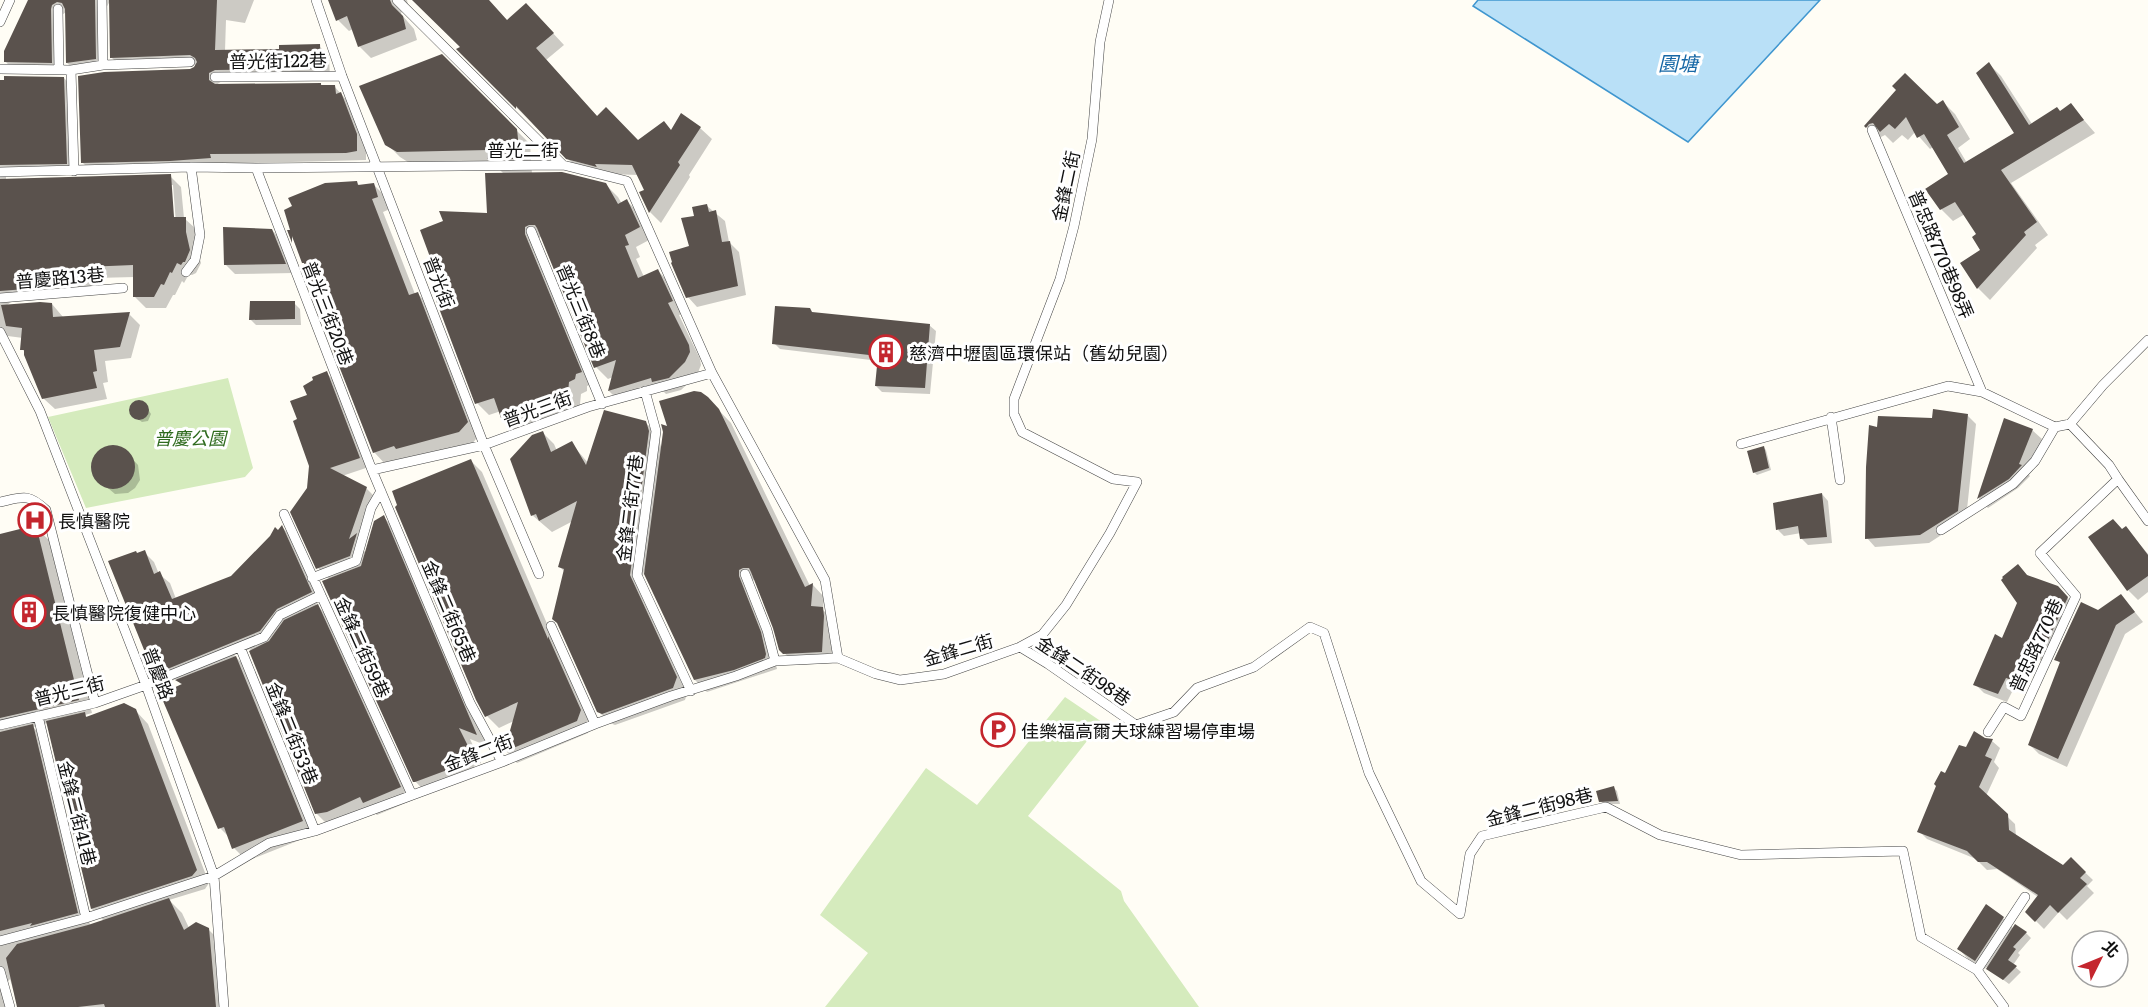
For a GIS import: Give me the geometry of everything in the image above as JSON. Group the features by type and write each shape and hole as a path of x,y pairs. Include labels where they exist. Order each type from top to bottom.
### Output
{"lane":[{"path":"0,22 10,0"},
{"path":"102,0 103,65"},
{"name":"普光街","path":"316,0 342,76 484,445 539,574"},
{"path":"397,0 563,165"},
{"name":"金鋒二街","path":"0,941 86,918 214,876 269,843 315,831 502,762 595,724 775,661 838,658 876,674 900,680 944,674 1020,647 1042,635 1066,605 1110,533 1137,482 1113,479 1022,432 1014,414 1014,399 1060,279 1074,226 1092,139 1100,42 1109,0"},
{"path":"57,9 59,70"},
{"path":"0,69 71,70 103,65 190,62"},
{"path":"71,70 74,171"},
{"name":"普光街122巷","path":"215,77 342,76"},
{"name":"普忠路770巷98弄","path":"1872,130 1982,392"},
{"name":"普光二街","path":"0,172 191,167 563,165 627,181 712,373 825,580 838,658"},
{"path":"186,272 195,260 200,236 191,167"},
{"name":"普光三街20巷","path":"256,168 372,470"},
{"name":"普光三街8巷","path":"531,231 602,404"},
{"name":"普慶路13巷","path":"0,298 123,288"},
{"name":"普慶路","path":"0,332 40,411 146,685 214,876 224,1007"},
{"path":"1742,444 1831,417 1948,386 1982,392 2055,427 2070,424 2148,340"},
{"name":"普光三街","path":"372,470 484,445 602,404 712,373"},
{"name":"金鋒二街77巷","path":"645,391 656,431 637,575 691,691"},
{"path":"1831,417 1840,480"},
{"path":"2070,424 2109,465 2148,521"},
{"path":"1941,530 2013,484 2035,461 2055,427"},
{"name":"金鋒二街65巷","path":"372,470 470,703 502,762"},
{"name":"普忠路770巷","path":"1988,732 2004,707 2020,716 2076,596 2040,552 2118,478"},
{"path":"312,578 356,561 371,508 381,491"},
{"path":"0,502 21,498 35,500 46,510 95,702"},
{"name":"金鋒二街59巷","path":"284,514 412,795"},
{"path":"746,574 767,630 775,661"},
{"name":"普光三街","path":"0,725 95,702 146,685 240,647 264,637 280,615 321,595"},
{"path":"551,626 595,724"},
{"name":"金鋒二街98巷","path":"1020,647 1136,725 1174,712 1197,688 1254,667 1310,627 1324,633 1369,773 1421,881 1460,914 1470,854 1482,836 1606,807 1660,835 1741,855 1903,851 1921,937 1977,970 2004,1007"},
{"name":"金鋒二街53巷","path":"240,647 315,831"},
{"name":"金鋒二街41巷","path":"38,716 86,918"},
{"path":"1977,970 2025,897"},
{"path":"0,971 10,1007"}],"green space":[{"name":"普慶公園","path":"228,378 253,468 245,477 86,508 48,417"},
{"path":"1065,697 1102,722 1028,816 1121,891 1124,901 1199,1007 825,1007 868,953 820,915 926,768 977,805"}],"water":[{"name":"園塘","path":"1478,0 1820,0 1688,142 1473,6"}],"building":[{"path":"28,0 95,0 96,59 66,63 65,9 62,3 57,2 52,5 51,9 52,63 4,62 4,51"},
{"path":"109,0 217,0 215,50 279,49 279,45 320,44 321,69 215,70 209,73 209,80 215,84 321,83 321,85 335,85 336,94 341,92 357,134 357,151 210,154 211,158 170,161 81,163 78,76 104,72 190,69 197,62 190,55 110,58"},
{"path":"328,0 390,0 403,16 406,29 358,47 347,16 336,21"},
{"path":"412,0 489,0 507,20 526,3 554,33 536,48 597,116 606,107 638,140 664,121 671,130 681,113 701,127 649,213 639,192 644,190 632,165 595,164 597,167 566,159 516,106 516,109 456,49 460,47"},
{"path":"442,54 517,129 520,159 487,159 488,150 397,152 385,145 359,86"},
{"path":"1989,62 2029,125 2057,107 2060,111 2071,103 2084,120 2001,170 2037,222 2024,232 2026,235 1977,289 1960,263 1980,250 1972,237 1976,234 1955,202 1940,210 1925,189 1948,174 1924,134 1917,138 1906,117 1895,129 1889,124 1880,132 1873,123 1866,128 1864,126 1896,90 1892,86 1905,73 1937,104 1943,100 1959,127 1947,135 1964,163 2014,133 1976,73"},
{"path":"4,76 64,77 67,164 0,165 0,80 4,80"},
{"path":"562,172 606,183 618,204 627,199 640,227 625,235 629,245 625,246 638,278 658,269 673,301 668,303 689,345 690,352 685,362 669,378 652,382 651,378 608,391 616,360 594,368 537,228 535,225 529,225 525,227 525,234 582,372 576,374 575,379 569,382 567,402 563,406 502,421 494,398 475,404 431,287 440,284 420,230 443,221 439,211 487,213 485,173"},
{"path":"171,174 174,217 186,217 186,232 190,250 185,262 181,265 177,263 154,297 133,297 133,265 85,267 85,281 70,281 69,270 37,271 39,288 0,291 0,179"},
{"path":"357,181 358,185 374,183 378,197 372,199 409,295 418,292 468,422 459,432 396,449 394,446 373,453 339,366 304,263 287,230 290,230 284,210 292,206 288,198 325,183"},
{"path":"707,204 709,212 716,210 722,242 730,241 738,286 686,298 671,263 669,252 689,246 681,218 694,216 692,207"},
{"path":"223,227 272,229 286,264 224,265"},
{"path":"250,301 295,301 295,319 249,320"},
{"path":"52,303 53,317 130,312 120,347 94,350 97,371 93,372 97,388 42,399 24,350 20,350 22,328 6,326 1,305"},
{"name":"慈濟中壢園區環保站（舊幼兒園）","path":"775,306 810,308 812,312 930,324 925,388 875,386 878,356 772,344"},
{"path":"327,371 360,458 330,468 367,487 349,539 357,533 350,556 316,569 290,512 307,488 309,466 293,421 297,419 290,401 307,395 303,386 313,380 312,377"},
{"path":"694,391 701,392 708,397 719,409 805,587 813,583 811,606 823,607 822,652 783,654 779,650 751,572 749,568 743,568 739,570 739,576 761,632 765,658 734,670 694,680 644,574 663,432 661,424 667,426 659,401"},
{"path":"139,400 146,403 149,410 146,417 139,420 132,417 129,410 132,403"},
{"path":"1933,409 1968,414 1958,511 1920,535 1865,539 1869,425 1877,427 1878,416 1932,418"},
{"path":"604,410 646,421 649,431 630,575 677,677 673,688 602,714 597,712 557,623 552,619 564,569 558,567 577,501 539,521 536,514 531,516 510,459 532,435 543,431 551,452 572,441 586,465"},
{"path":"2004,418 2033,429 2019,464 2022,465 2009,479 1977,499"},
{"path":"113,445 128,452 135,467 128,482 113,489 98,482 91,467 98,452"},
{"path":"1764,446 1769,468 1753,473 1747,451"},
{"path":"471,459 581,710 577,721 504,752 518,702 485,717 395,507 397,505 392,491"},
{"path":"1822,493 1827,537 1800,539 1798,526 1776,530 1773,503"},
{"path":"384,515 477,735 459,728 470,750 462,753 466,763 415,782 413,782 322,581 361,566 374,521"},
{"path":"2113,519 2122,529 2126,526 2148,555 2148,576 2127,591 2088,537"},
{"name":"長慎醫院復健中心","path":"36,525 79,700 0,718 0,534"},
{"path":"282,525 312,592 277,609 260,631 160,672 151,667 108,561 145,550 154,574 160,571 172,599 231,576 270,536 275,527 278,530"},
{"path":"2018,564 2027,575 2058,586 2068,597 2041,655 2029,651 2015,681 2006,678 1998,694 1973,685 1995,634 2002,638 2017,603 2001,580"},
{"path":"2121,594 2135,612 2116,625 2058,759 2028,745 2060,662 2054,660 2081,602 2098,610"},
{"path":"318,604 401,787 363,803 360,797 327,812 315,814 249,651 269,641 284,620"},
{"path":"236,656 303,821 232,849 224,827 218,829 160,694 182,684 175,680"},
{"path":"124,703 136,709 197,870 192,876 91,909 46,721 85,712 86,717"},
{"path":"33,724 78,913 30,926 32,923 0,931 0,732"},
{"path":"1974,731 1985,738 1993,739 1985,756 1992,759 1979,787 2008,814 2009,830 2063,865 2071,857 2086,872 2080,878 2087,884 2058,913 2050,905 2035,922 2025,912 2038,895 1987,862 1978,862 1967,851 1917,832 1941,771 1945,773 1959,745 1966,747"},
{"path":"1614,786 1618,801 1599,802 1596,791"},
{"path":"169,898 184,930 196,922 209,928 216,1007 105,1007 104,1004 78,1007 17,1007 6,958 17,944 88,925"},
{"path":"1986,904 2004,917 1975,961 1957,949"},
{"path":"2015,924 2027,932 2013,947 2016,949 2008,960 2017,966 2003,980 1986,969"}],"place":[{"name":"慈濟中壢園區環保站（舊幼兒園）","path":"886,352"},
{"name":"長慎醫院","path":"35,520"},
{"name":"長慎醫院復健中心","path":"29,612"},
{"name":"佳樂福高爾夫球練習場停車場","path":"998,730"}]}
